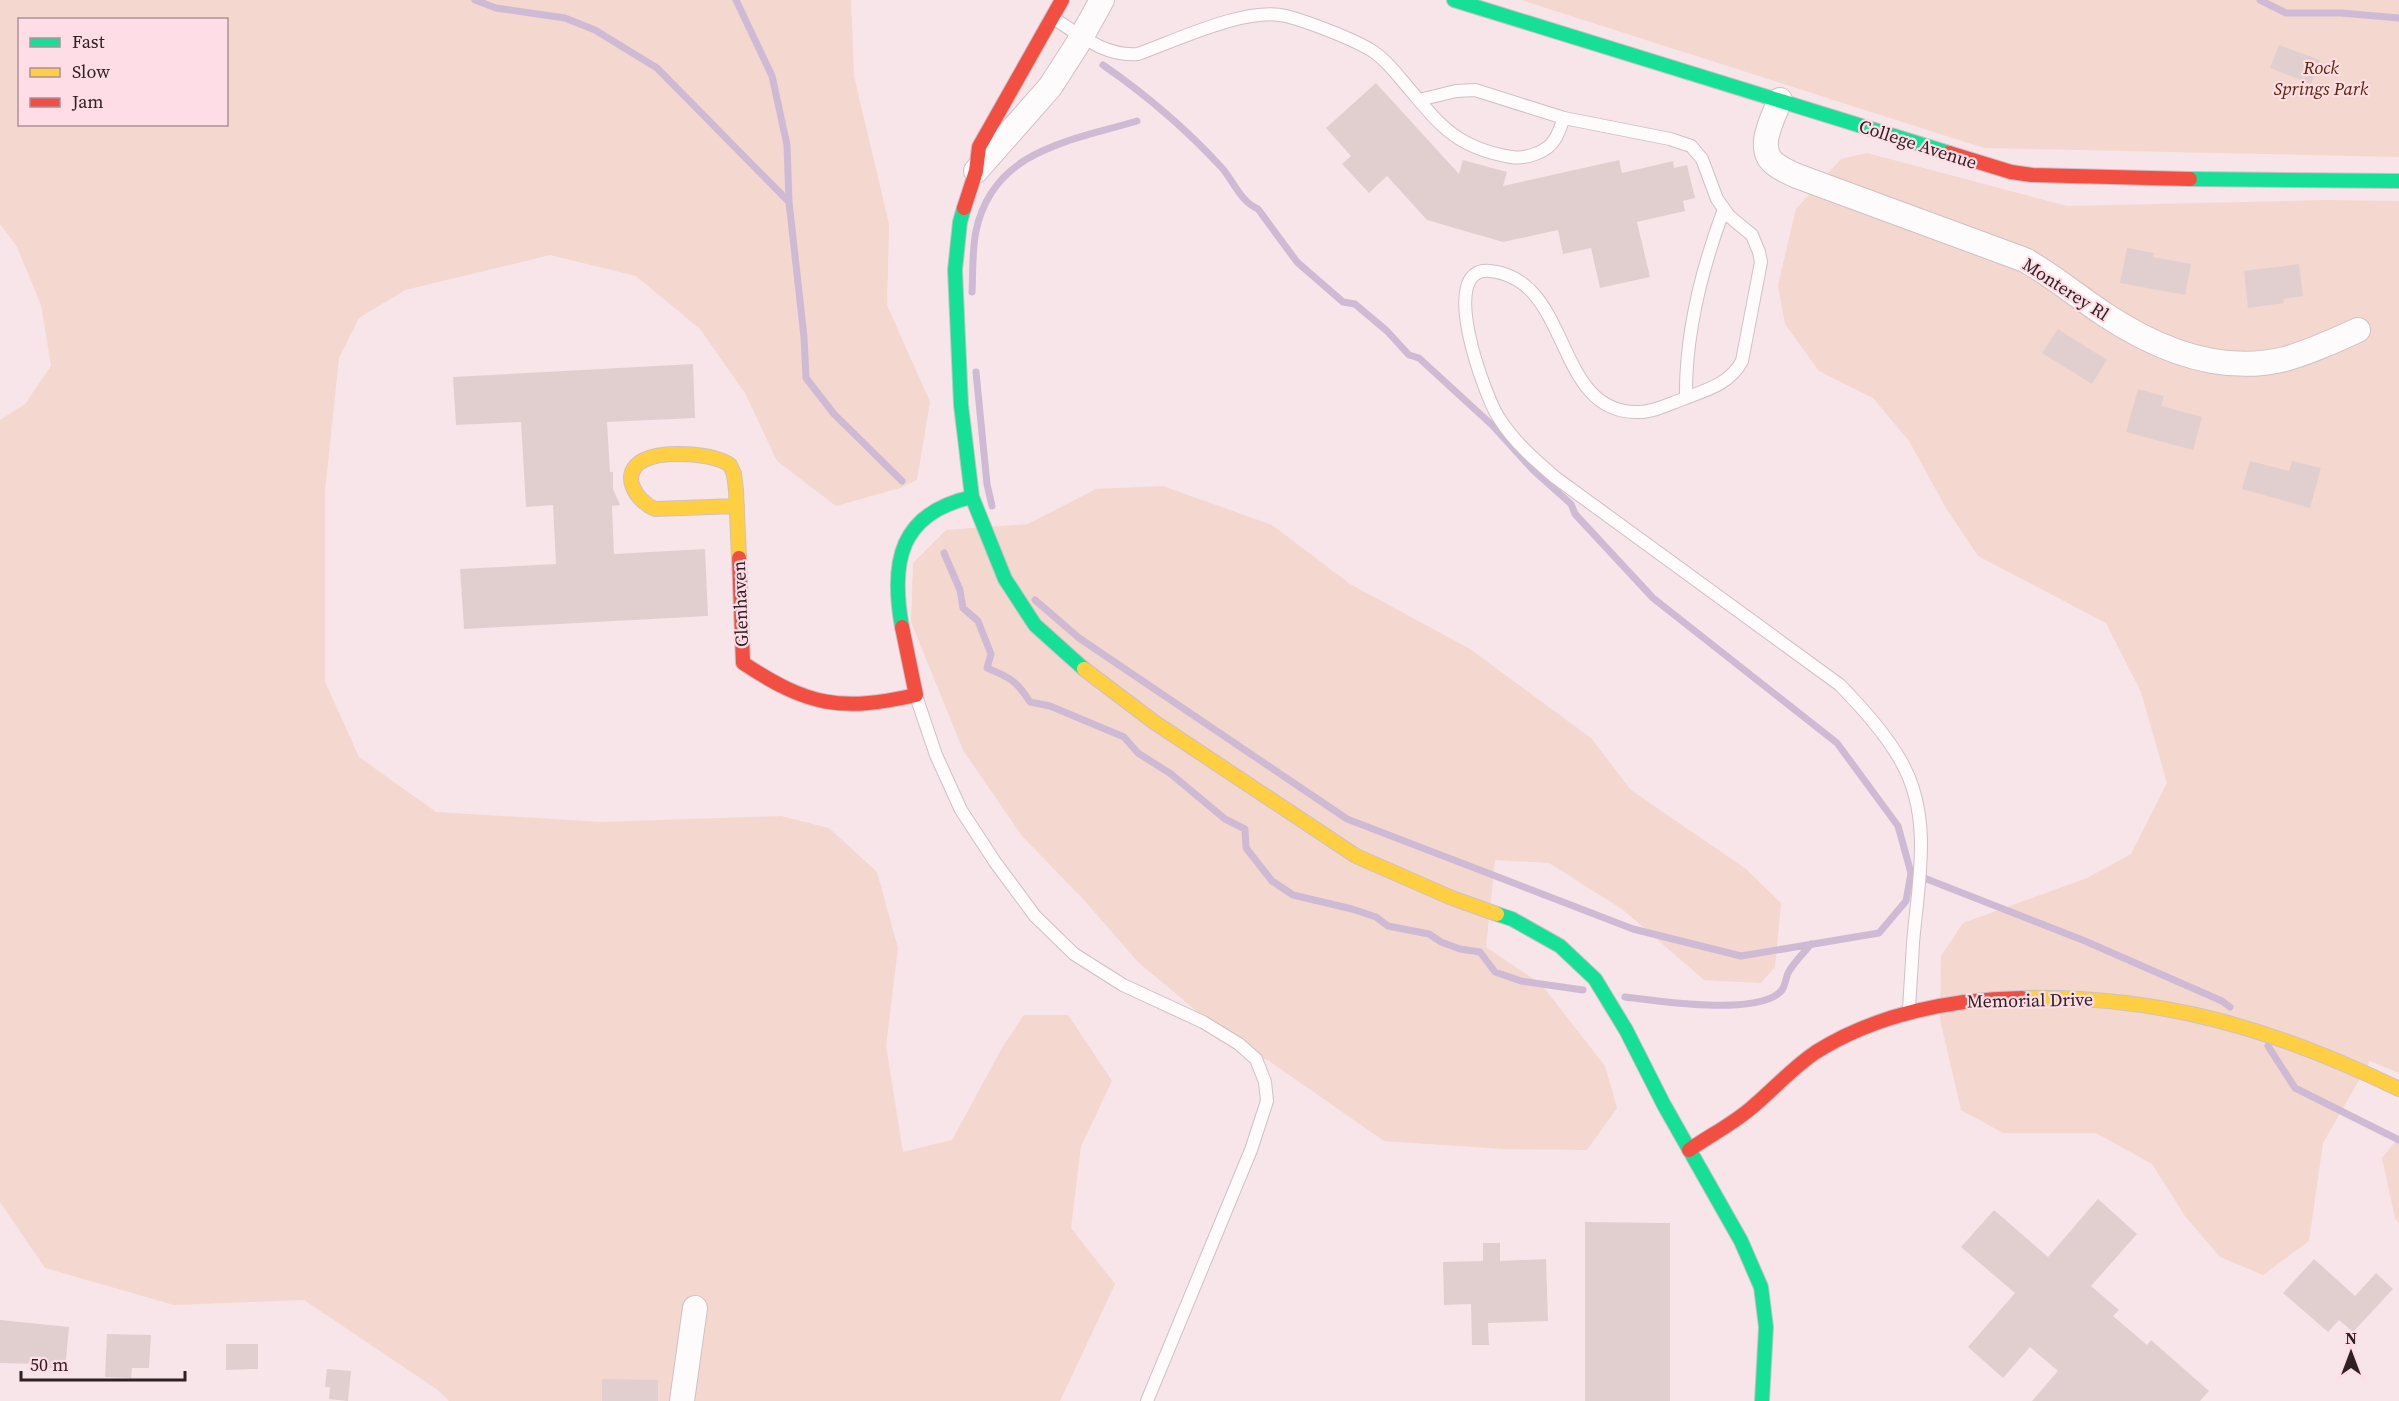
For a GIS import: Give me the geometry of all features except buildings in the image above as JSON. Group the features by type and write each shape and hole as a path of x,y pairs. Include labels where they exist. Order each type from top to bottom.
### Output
{"street":[{"path":"1062,0 979,147 976,171 960,222 955,270 962,405 972,497 1005,579 1035,625 1091,675 1154,722 1356,856 1452,898 1512,919 1560,946 1595,979 1626,1030 1689,1150 1741,1241 1761,1287 1766,1327 1762,1401"},
{"path":"976,171 1050,87 1102,0"},
{"name":"College Avenue","path":"1454,0 1986,166 2032,175 2096,178 2399,181"},
{"name":"Monterey Rl","path":"1780,100 1766,149 1774,164 1797,176 2025,260 2057,279 2104,314 2139,335 2176,352 2213,362 2250,364 2284,359 2314,350 2358,330"},
{"name":"Glenhaven","path":"737,506 655,509 647,507 639,502 634,494 632,475 636,467 647,458 669,456 718,457 726,460 732,467 737,506 743,663 786,689 823,702 860,705 916,695"},
{"path":"916,695 902,635 898,588 899,558 912,531 930,511 952,501 972,497"},
{"name":"Memorial Drive","path":"1689,1150 1748,1110 1822,1048 1871,1026 1921,1008 1970,999 2028,997 2111,1000 2175,1009 2303,1045 2399,1089"},
{"path":"682,1401 695,1308"}],"lane":[{"path":"1052,17 1108,52 1124,55 1138,54 1245,16 1265,13 1285,16 1317,26 1373,51 1388,63 1445,129 1468,146 1490,154 1522,159 1537,153 1554,141 1564,118"},
{"path":"1419,100 1456,91 1475,90 1564,118 1670,139 1691,146 1702,159 1717,199 1729,216 1752,235 1758,245 1761,262 1742,361 1737,371 1729,379 1658,408 1639,412 1620,410 1601,402 1589,390 1576,370 1545,306 1532,290 1511,275 1488,270 1473,275 1466,296 1467,322 1475,360 1488,398 1499,419 1519,444 1556,478 1840,685 1867,713 1902,764 1914,793 1920,827 1922,859 1913,943 1909,1012"},
{"path":"1686,398 1686,367 1708,251 1724,209"},
{"path":"916,695 936,755 962,810 994,862 1035,916 1074,954 1123,985 1203,1022 1239,1044 1256,1059 1265,1082 1267,1101 1251,1150 1147,1401"}],"green space":[{"path":"0,0 851,0 854,76 889,224 887,305 930,402 917,480 900,488 836,506 777,461 745,393 700,329 636,276 550,255 405,290 359,318 339,358 325,491 325,682 359,757 436,812 601,822 781,816 829,828 877,872 898,948 886,1046 903,1152 952,1140 1002,1048 1024,1015 1068,1015 1112,1081 1081,1146 1071,1228 1115,1284 1060,1401 449,1401 438,1390 304,1300 174,1305 45,1268 0,1202 0,420 25,404 51,366 41,305 17,247 0,224"},
{"name":"Rock Springs Park","path":"1521,0 2399,0 2399,157 1984,148"},
{"path":"1867,153 2067,206 2326,200 2399,201 2399,1073 2370,1061 2323,1143 2309,1241 2263,1275 2220,1257 2185,1216 2152,1164 2096,1133 2003,1133 1961,1110 1940,1019 1941,956 1963,923 2087,878 2131,854 2167,783 2141,692 2106,623 1978,556 1946,508 1909,441 1873,398 1819,371 1785,324 1778,285 1796,209 1841,159"},
{"path":"1163,486 1272,525 1350,584 1470,649 1591,738 1631,790 1746,869 1781,903 1775,967 1761,983 1704,980 1622,909 1549,863 1495,860 1486,947 1541,984 1605,1066 1617,1108 1587,1150 1504,1149 1384,1141 1272,1063 1229,1038 1138,962 1084,900 1022,836 963,750 911,622 913,563 946,530 1028,524 1096,489"},
{"path":"2399,1137 2399,1223 2395,1218 2382,1158"}],"waterway":[{"path":"475,0 496,8 565,18 595,30 657,68 789,202"},
{"path":"736,0 772,76 787,145 789,202 804,337 806,378 834,414 902,481"},
{"path":"2260,0 2286,13 2341,13 2399,18"},
{"path":"1035,600 1079,638 1347,819 1633,929 1741,956 1879,933 1906,901 1911,873 1898,826 1837,743 1653,598 1575,514 1571,504 1534,471 1492,425 1419,358 1409,355 1387,331 1355,304 1343,302 1297,262 1258,209 1246,201 1209,154 1135,88 1103,65"},
{"path":"972,292 976,231 985,204 999,182 1017,166 1038,153 1061,143 1137,121"},
{"path":"976,372 987,484 992,506"},
{"path":"944,553 960,590 963,608 978,621 991,654 987,668 1012,680 1030,702 1050,706 1124,737 1138,753 1171,774 1225,819 1245,829 1246,848 1272,881 1293,895 1352,909 1376,917 1388,926 1429,934 1441,942 1460,949 1480,952 1495,972 1521,981 1583,990"},
{"path":"1919,876 2085,941 2222,1001 2230,1007"},
{"path":"1625,997 1708,1005 1753,1003 1771,998 1782,990 1790,969 1811,944"},
{"path":"2268,1046 2295,1088 2399,1140"}],"traffic: fast":[{"path":"1454,0 1949,153"},
{"path":"2190,179 2399,181"},
{"path":"964,208 960,222 955,270 961,405 972,497 1005,579 1035,625 1084,669"},
{"path":"902,627 898,581 900,561 906,543 915,528 929,515 948,504 972,497"},
{"path":"1497,914 1512,919 1560,946 1595,979 1626,1030 1664,1105 1741,1241 1761,1287 1766,1327 1762,1401"}],"traffic: slow":[{"path":"737,506 655,509 636,493 631,479 632,472 644,460 675,454 712,458 730,465 736,490 739,558"},
{"path":"1084,669 1154,722 1356,856 1452,898 1497,914"},
{"path":"2022,998 2122,1003 2216,1020 2307,1049 2399,1089"}],"traffic: jam":[{"path":"964,208 976,171 979,147 1062,0"},
{"path":"1949,153 2011,172 2032,175 2190,179"},
{"path":"739,558 743,663 787,689 825,702 845,704 916,695 902,627"},
{"path":"1689,1150 1743,1115 1807,1058 1839,1039 1889,1018 1915,1011 1969,1002 2022,998"}]}
